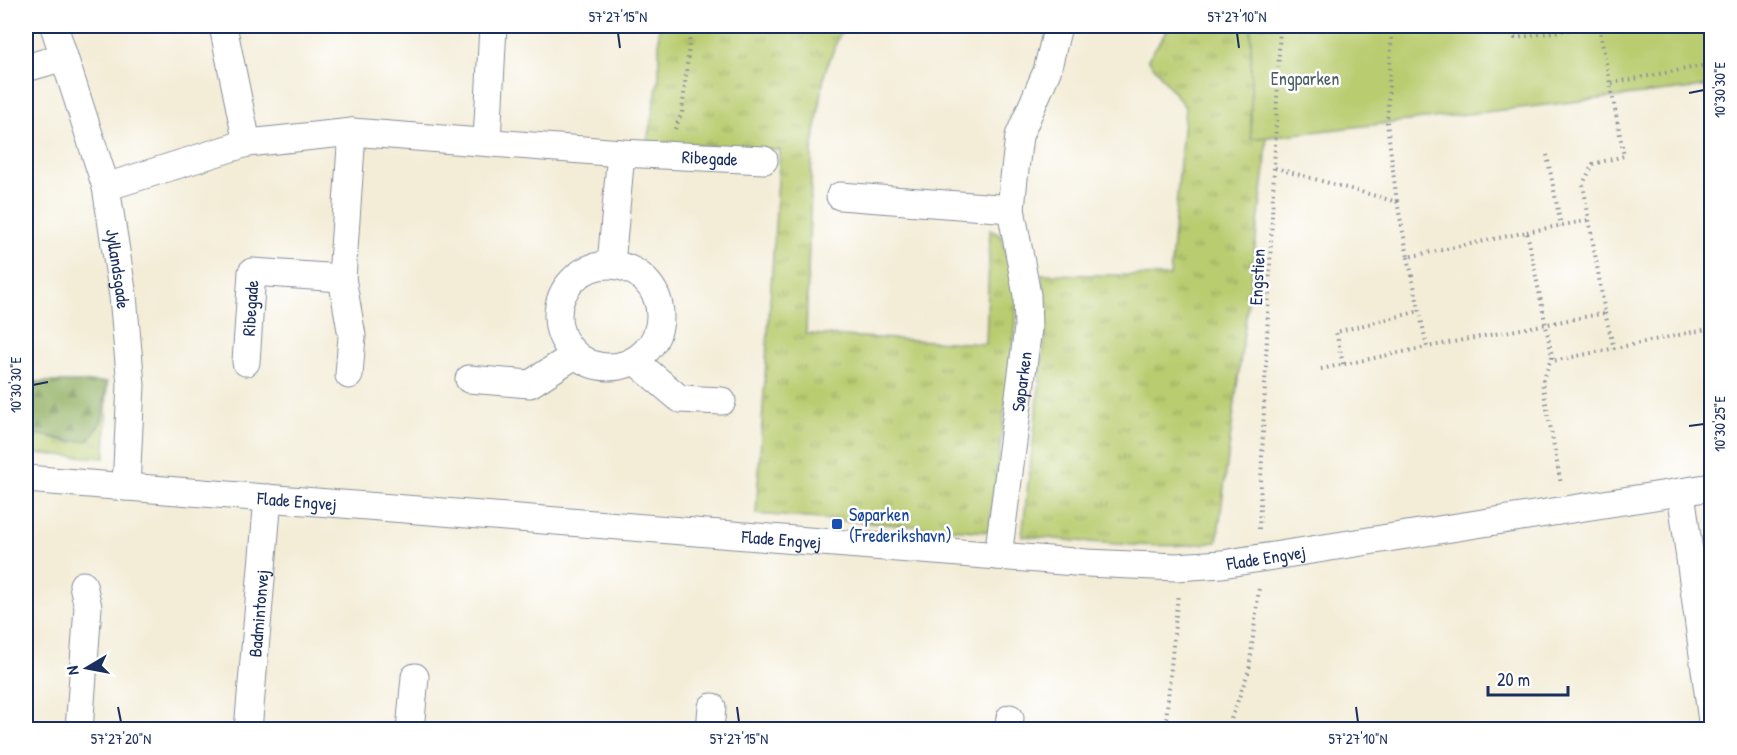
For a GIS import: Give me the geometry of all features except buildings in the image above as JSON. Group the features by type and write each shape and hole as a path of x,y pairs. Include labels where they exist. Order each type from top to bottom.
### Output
{"street":[{"name":"Jyllandsgade","path":"54,26 106,187 123,296 131,385 126,487"},
{"path":"223,26 247,143"},
{"path":"487,141 493,26"},
{"name":"Søparken","path":"998,556 1028,328 1027,295 1011,209 1019,136 1047,71 1058,26"},
{"path":"26,68 64,57"},
{"path":"349,375 352,336 342,278 352,132"},
{"name":"Ribegade","path":"106,187 247,143 352,132 621,153 764,160"},
{"path":"611,264 621,153"},
{"path":"840,196 1011,209"},
{"path":"611,264 627,267 642,276 653,288 659,304 660,320 657,337 647,350 634,361 620,367 604,368 588,363 575,355 564,343 557,312 561,297 569,283 581,272 596,266 611,264"},
{"name":"Ribegade","path":"246,362 252,272 342,278"},
{"path":"469,379 530,384 575,355"},
{"path":"634,361 680,399 722,401"},
{"name":"Flade Engvej","path":"26,479 998,556 1176,567 1222,564 1712,487"},
{"path":"1681,492 1712,721"},
{"name":"Badmintonvej","path":"248,729 268,498"},
{"path":"79,729 88,607 83,585"},
{"path":"410,729 415,677"}],"path":[{"path":"664,155 682,113 691,26"},
{"name":"Engstien","path":"1259,529 1280,26"},
{"path":"1392,26 1387,123 1396,202 1427,347"},
{"path":"1511,26 1515,39 1592,26"},
{"path":"1599,26 1612,83 1624,156 1593,164 1583,184 1605,313 1614,349"},
{"path":"1708,26 1712,43"},
{"path":"1612,83 1712,64"},
{"path":"1547,155 1561,226"},
{"path":"1275,168 1396,202"},
{"path":"1408,257 1589,220"},
{"path":"1527,232 1553,362 1712,328"},
{"path":"1343,364 1336,332 1420,311"},
{"path":"1321,369 1605,313"},
{"path":"1552,357 1542,382 1565,510"},
{"path":"1165,729 1178,590 1176,567"},
{"path":"1227,729 1249,670 1259,588"}],"green space":[{"path":"659,26 843,26 825,72 812,152 806,334 986,344 990,229 1001,235 1017,293 1016,325 989,532 756,514 780,150 647,142 659,77"},
{"path":"1170,26 1273,26 1265,169 1217,542 1169,546 1022,536 1048,311 1041,274 1170,276 1185,107 1148,59"},
{"name":"Engparken","path":"1251,26 1711,26 1711,86 1251,139"},
{"path":"26,382 107,382 102,420 90,440 72,441 43,435 26,435"},
{"path":"107,382 105,458 26,453 26,435 39,434 72,443 102,420"}],"place":[{"name":"Søparken (Frederikshavn)","path":"837,524"}]}
